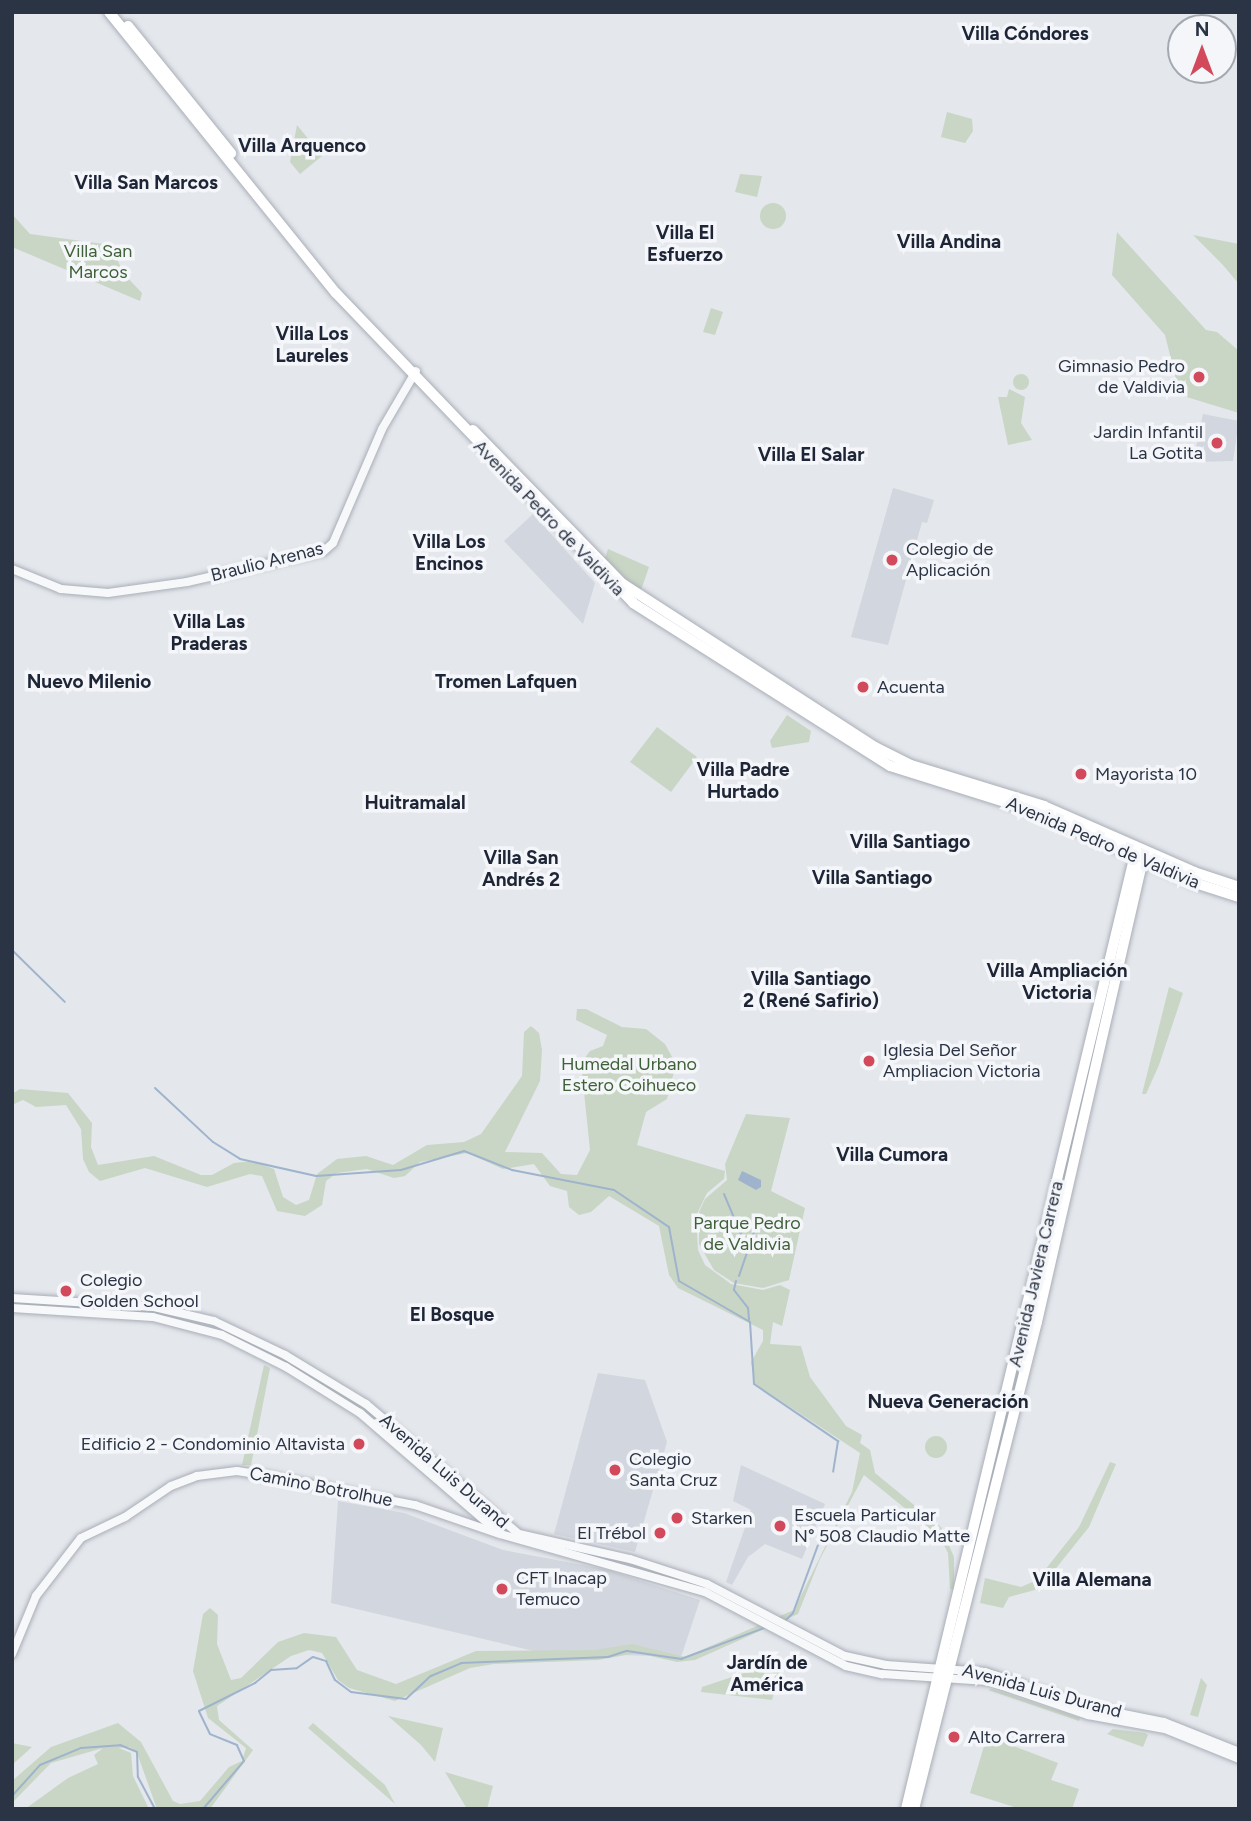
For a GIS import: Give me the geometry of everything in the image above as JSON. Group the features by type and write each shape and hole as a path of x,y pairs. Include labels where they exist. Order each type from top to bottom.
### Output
{"main road":[{"name":"Avenida Pedro de Valdivia","path":"109,12 302,254 633,603 890,766 1040,813 1140,853 1239,887"},
{"name":"Avenida Pedro de Valdivia","path":"115,12 318,265 414,373 623,584 741,657 893,757 1044,806 1239,897"},
{"name":"Avenida Javiera Carrera","path":"914,1809 944,1672 1037,1322 1140,853"},
{"name":"Avenida Javiera Carrera","path":"906,1809 927,1744"}],"street":[{"name":"Braulio Arenas","path":"12,569 61,589 108,593 187,582 324,551 414,373"},
{"name":"Avenida Luis Durand","path":"12,1298 154,1307 226,1326 291,1358 373,1409 516,1532 630,1559 707,1584 777,1619 808,1646"},
{"name":"Avenida Luis Durand","path":"12,1308 153,1317 233,1340 309,1380 374,1423 499,1534 546,1550 619,1565 705,1592 808,1646 868,1662 988,1681 1108,1720 1135,1723 1237,1752"},
{"name":"Camino Botrolhue","path":"12,1654 36,1596 67,1552 87,1532 125,1517 171,1486 237,1471 415,1504 499,1534"},
{"path":"619,1565 630,1559"},
{"name":"Avenida Luis Durand","path":"944,1672 985,1672 1089,1707 1164,1722 1237,1752"},
{"path":"1108,1720 1126,1714 1135,1723"},
{"path":"1237,1752 1239,1740"}],"shaded area":[{"name":"Jardin Infantil La Gotita","path":"1203,414 1239,421 1233,461 1193,462"},
{"name":"Colegio de Aplicación","path":"893,488 934,500 927,523 922,522 888,645 851,637"},
{"path":"533,514 595,583 583,624 504,541"},
{"name":"Colegio Santa Cruz","path":"598,1373 645,1380 667,1442 635,1552 554,1534"},
{"name":"Escuela Particular N° 508 Claudio Matte","path":"741,1465 825,1504 802,1559 765,1544 748,1557 732,1585 726,1582 751,1510 733,1501"},
{"name":"CFT Inacap Temuco","path":"338,1501 404,1513 503,1550 604,1569 700,1600 681,1657 538,1652 331,1603"}],"green space":[{"path":"947,112 972,119 973,131 965,143 941,137"},
{"path":"297,125 322,156 300,174 290,162"},
{"path":"740,174 762,176 757,197 735,192"},
{"path":"773,203 782,207 786,216 782,225 773,229 764,225 760,216 764,207"},
{"name":"Villa San Marcos","path":"12,214 30,234 104,244 113,249 123,273 142,293 140,301 12,247"},
{"path":"1117,232 1206,330 1217,332 1239,351 1239,413 1180,395 1165,335 1112,275"},
{"path":"1193,235 1239,244 1239,284 1222,264"},
{"path":"711,308 723,312 715,335 703,332"},
{"path":"1021,374 1027,376 1027,388 1021,390 1015,388 1013,382 1015,376"},
{"path":"1009,389 1025,397 1021,423 1032,440 1008,445 998,397 1007,397"},
{"path":"608,549 649,567 640,593 605,558"},
{"path":"787,715 811,731 809,742 772,748 770,741"},
{"path":"657,727 697,757 671,792 630,762"},
{"path":"1169,987 1183,993 1159,1065 1146,1094 1142,1094"},
{"name":"Humedal Urbano Estero Coihueco","path":"577,1009 586,1009 622,1027 646,1029 665,1044 676,1064 667,1099 646,1112 637,1145 725,1171 724,1179 707,1193 696,1216 698,1250 705,1265 731,1284 763,1290 780,1285 790,1290 782,1326 773,1322 770,1344 801,1346 810,1377 846,1426 862,1435 860,1443 870,1450 875,1473 941,1527 954,1557 954,1590 950,1589 948,1553 939,1536 864,1475 820,1559 798,1614 695,1660 677,1662 637,1653 598,1660 494,1664 470,1668 395,1701 349,1688 338,1680 322,1653 309,1650 291,1656 217,1706 219,1720 253,1750 210,1809 157,1809 137,1753 130,1747 119,1748 131,1753 133,1776 149,1809 25,1809 68,1778 98,1764 94,1755 103,1748 51,1763 12,1803 12,1781 51,1747 118,1723 141,1742 173,1801 180,1804 200,1801 229,1767 242,1761 246,1748 208,1718 193,1671 203,1614 210,1608 218,1615 217,1644 231,1680 241,1678 278,1642 304,1633 336,1637 357,1670 396,1684 476,1651 595,1650 632,1644 685,1657 794,1610 852,1492 860,1453 755,1384 751,1362 763,1341 763,1330 678,1288 669,1275 659,1226 609,1196 591,1212 579,1215 569,1207 567,1191 550,1186 534,1164 503,1169 467,1153 420,1162 405,1176 394,1178 367,1169 337,1173 326,1181 322,1205 305,1216 277,1211 262,1176 250,1174 207,1187 145,1168 100,1181 89,1172 83,1159 81,1129 66,1105 36,1107 23,1100 12,1105 12,1094 20,1089 68,1093 92,1123 91,1147 98,1165 154,1156 201,1175 212,1175 234,1163 253,1161 274,1169 283,1197 296,1205 309,1200 317,1174 337,1159 366,1156 393,1165 427,1145 464,1142 481,1134 522,1076 524,1032 531,1026 539,1033 542,1050 540,1081 505,1152 542,1153 561,1174 577,1175 590,1150 581,1063 590,1051 603,1046 607,1035 576,1020"},
{"name":"Parque Pedro de Valdivia","path":"746,1114 790,1118 771,1191 805,1208 789,1280 763,1288 734,1283 714,1270 699,1244 699,1212 705,1199 727,1180 725,1164"},
{"path":"1069,1146 1075,1147 1016,1399 1011,1397"},
{"path":"264,1365 270,1368 251,1465 242,1465"},
{"path":"1008,1406 1012,1406 945,1662 963,1584"},
{"path":"936,1436 946,1443 947,1447 940,1457 936,1458 926,1451 925,1447 932,1437"},
{"path":"1110,1462 1116,1464 1089,1527 1049,1577 1035,1590 1009,1597 1003,1608 980,1603 985,1578 1021,1587 1037,1580 1079,1527"},
{"name":"Jardín de América","path":"783,1660 772,1700 701,1692 702,1687"},
{"path":"1201,1678 1207,1685 1198,1717 1190,1715"},
{"path":"992,1689 1080,1718 1079,1721 988,1690"},
{"path":"388,1716 443,1728 435,1762 421,1745"},
{"path":"313,1723 385,1785 395,1804 308,1728"},
{"path":"1113,1729 1148,1735 1143,1747 1107,1734"},
{"path":"987,1736 1058,1763 1051,1780 1079,1789 1072,1809 1020,1809 970,1793"},
{"path":"12,1743 32,1747 12,1765"},
{"path":"445,1772 493,1786 487,1809 467,1809"}],"water":[{"path":"742,1171 761,1180 761,1187 756,1190 738,1180"}],"waterway":[{"path":"12,950 65,1002"},
{"path":"155,1088 213,1142 240,1159 316,1176 401,1170 464,1151 512,1170 614,1190 669,1227 679,1281 750,1322 754,1384 838,1441 833,1472"},
{"path":"724,1194 746,1246"},
{"path":"739,1276 754,1232"},
{"path":"736,1281 734,1290 748,1308 749,1320"},
{"path":"786,1620 793,1613 818,1545"},
{"path":"203,1809 244,1761 237,1745 210,1734 199,1711 255,1683 271,1670 297,1668 313,1657 326,1661 335,1680 351,1692 406,1699 431,1676 461,1663 608,1657 627,1651 681,1659 764,1628"},
{"path":"12,1796 40,1765 81,1748 120,1745 137,1752 138,1777 155,1809"}],"place":[{"name":"Gimnasio Pedro de Valdivia","path":"1199,377"},
{"name":"Jardin Infantil La Gotita","path":"1217,443"},
{"name":"Colegio de Aplicación","path":"892,560"},
{"name":"Acuenta","path":"863,687"},
{"name":"Mayorista 10","path":"1081,774"},
{"name":"Iglesia Del Señor Ampliacion Victoria","path":"869,1061"},
{"name":"Colegio Golden School","path":"66,1291"},
{"name":"Edificio 2 - Condominio Altavista","path":"359,1444"},
{"name":"Colegio Santa Cruz","path":"615,1470"},
{"name":"Starken","path":"677,1518"},
{"name":"Escuela Particular N° 508 Claudio Matte","path":"780,1526"},
{"name":"El Trébol","path":"660,1533"},
{"name":"CFT Inacap Temuco","path":"502,1589"},
{"name":"Alto Carrera","path":"954,1737"}],"district":[{"name":"Villa Cóndores","path":"1025,34"},
{"name":"Villa Arquenco","path":"302,146"},
{"name":"Villa San Marcos","path":"146,183"},
{"name":"Villa Andina","path":"949,242"},
{"name":"Villa El Esfuerzo","path":"685,244"},
{"name":"Villa Los Laureles","path":"312,345"},
{"name":"Villa El Salar","path":"811,455"},
{"name":"Villa Los Encinos","path":"449,553"},
{"name":"Villa Las Praderas","path":"209,633"},
{"name":"Nuevo Milenio","path":"89,682"},
{"name":"Tromen Lafquen","path":"506,682"},
{"name":"Villa Padre Hurtado","path":"743,781"},
{"name":"Huitramalal","path":"415,803"},
{"name":"Villa Santiago","path":"910,842"},
{"name":"Villa San Andrés 2","path":"521,869"},
{"name":"Villa Santiago","path":"872,878"},
{"name":"Villa Ampliación Victoria","path":"1057,982"},
{"name":"Villa Santiago 2 (René Safirio)","path":"811,990"},
{"name":"Villa Cumora","path":"892,1155"},
{"name":"El Bosque","path":"452,1315"},
{"name":"Nueva Generación","path":"948,1402"},
{"name":"Villa Alemana","path":"1092,1580"},
{"name":"Jardín de América","path":"767,1674"}]}
